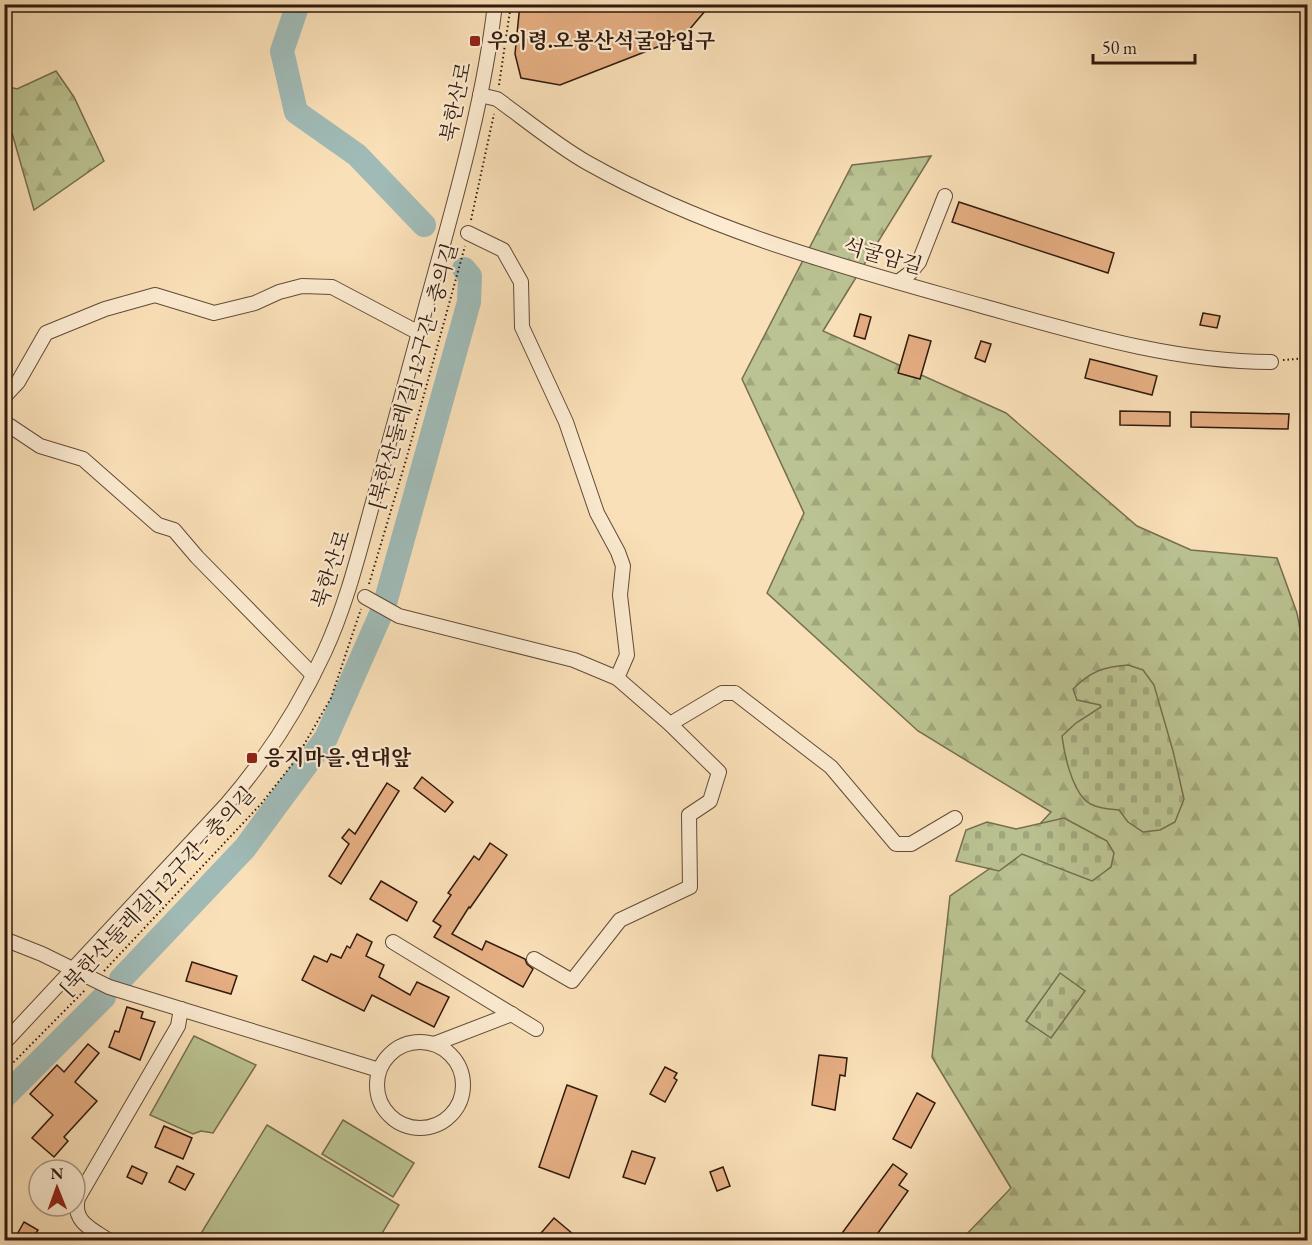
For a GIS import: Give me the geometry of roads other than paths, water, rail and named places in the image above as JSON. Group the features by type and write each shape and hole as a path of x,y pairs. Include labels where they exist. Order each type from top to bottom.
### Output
{"street":[{"name":"북한산로","path":"4,1043 181,855 253,774 269,753 313,675 335,625 358,556 447,230 480,95 495,4"},
{"name":"석굴암길","path":"480,95 497,99 584,161 685,212 723,228 844,268 1069,329 1180,355 1244,362 1271,362"},
{"path":"898,282 919,262 945,196"},
{"path":"468,233 503,249 521,282 522,327 566,422 597,513 623,566 620,595 627,655 617,678"},
{"path":"4,397 18,382 46,333 105,309 155,295 214,313 255,303 279,292 302,286 332,287 418,333"},
{"path":"4,422 40,446 83,459 158,525 174,530 197,557 313,675"},
{"path":"365,597 399,616 574,660 617,678 670,723 719,772 710,801 689,814 690,887 620,920 572,981 534,959"},
{"path":"670,723 722,693 735,693 831,767 896,844 911,844 955,818"},
{"path":"4,939 109,987 379,1071"},
{"path":"393,942 536,1029"},
{"path":"108,1240 84,1225 78,1217 76,1210 78,1198 178,1026 181,1009"},
{"path":"434,1044 512,1014"},
{"path":"415,1042 434,1044 446,1050 455,1059 464,1083 463,1096 450,1118 423,1129 409,1127 396,1121 386,1112 379,1099 376,1085 379,1071 386,1058 397,1048 415,1042"}],"waterway":[{"path":"298,4 282,51 296,112 357,155 424,225"},
{"path":"121,979 245,848 326,738 384,607 469,302 470,276 464,269"},
{"path":"4,1097 104,997"}],"place":[{"name":"우이령.오봉산석굴암입구","path":"475,41"},
{"name":"응지마을.연대앞","path":"252,758"}]}
